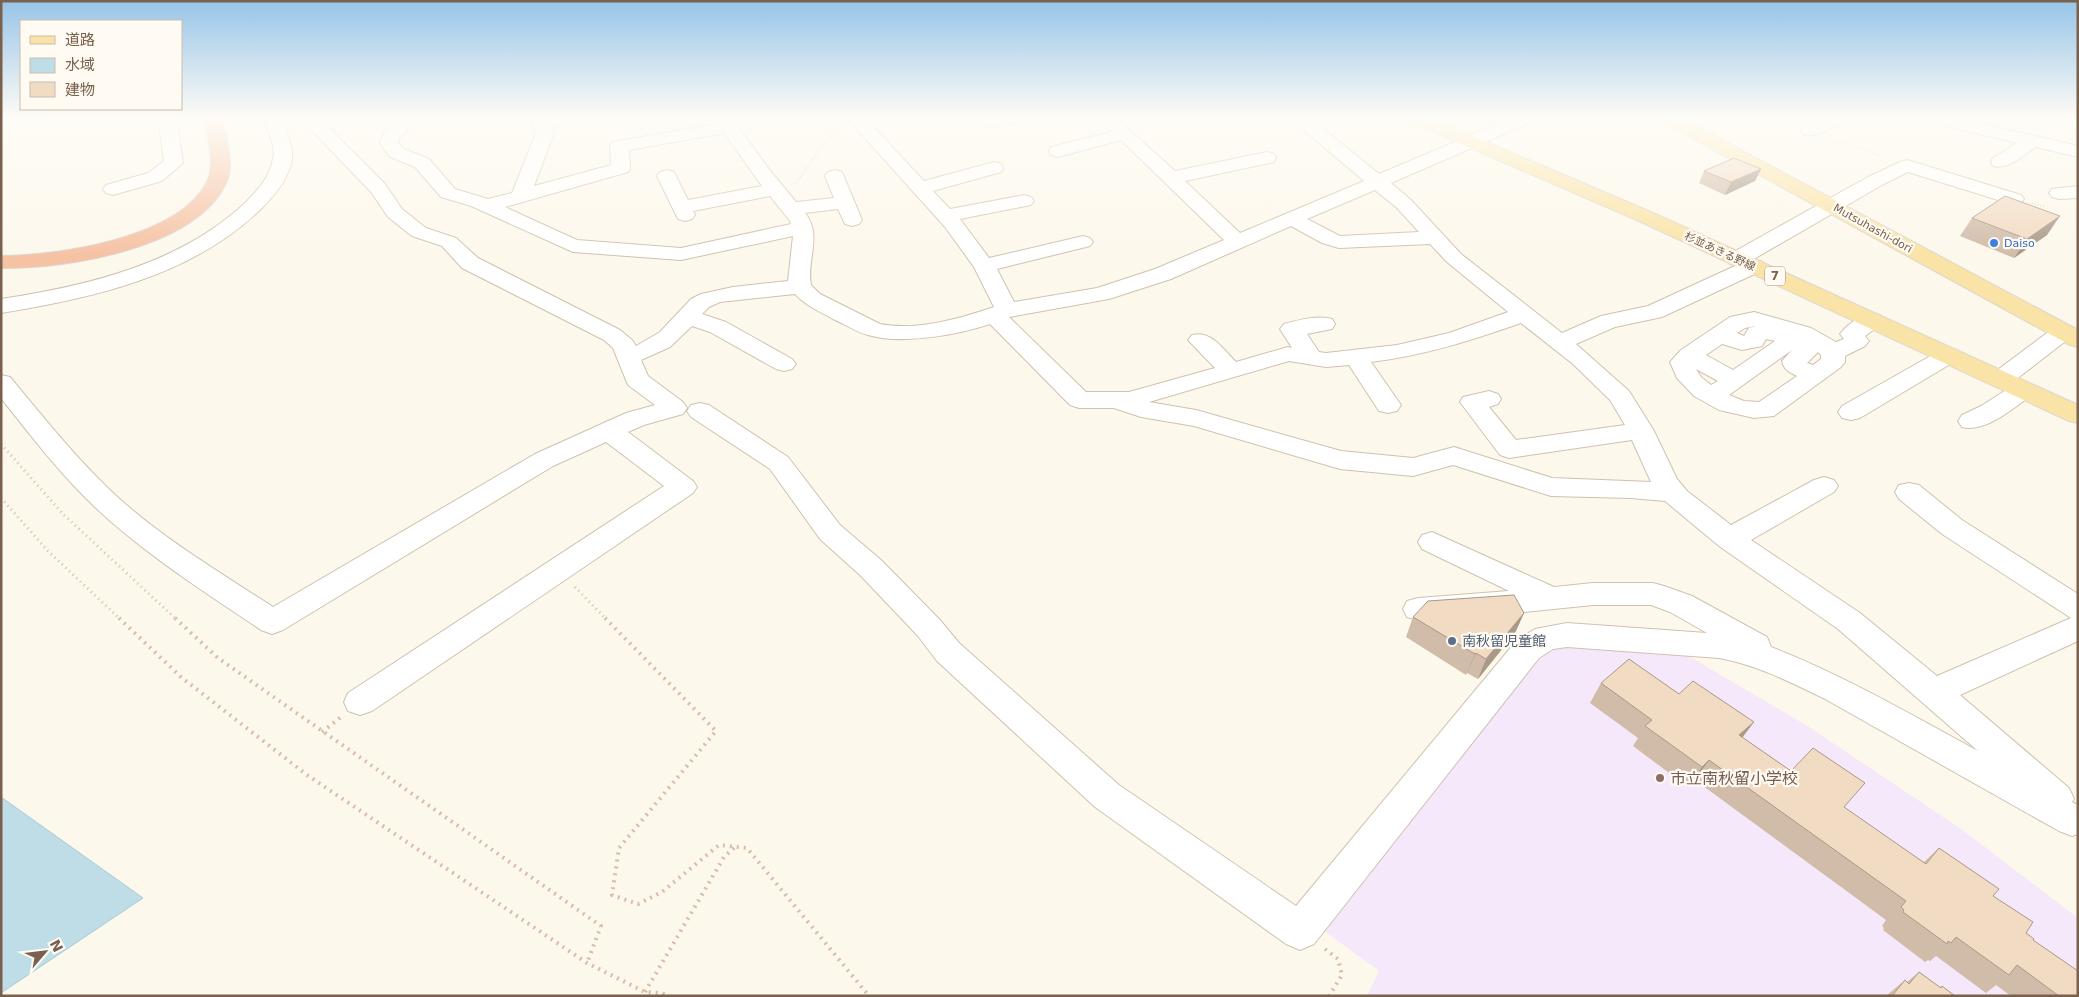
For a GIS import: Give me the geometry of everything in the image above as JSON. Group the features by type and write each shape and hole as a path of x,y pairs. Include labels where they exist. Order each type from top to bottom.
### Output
{"highway":[{"path":"6,257 53,251 103,241 132,232 172,211 190,196 202,173 203,164"},
{"path":"6,257 60,259 110,248 152,233 192,210 210,193 220,170 219,164"}],"main road":[{"name":"杉並あきる野線","path":"1522,164 1746,262 2078,415"},
{"name":"Mutsuhashi-dori","path":"1754,164 2069,329"}],"street":[{"path":"113,189 155,177 174,164"},
{"path":"1,306 87,289 124,278 181,255 212,237 253,207 275,179 282,164"},
{"path":"1,382 82,476 120,514 191,568 272,622 544,460 635,419 674,408 637,380 624,345 612,335 470,263 449,242 419,232 395,213 378,188 354,164"},
{"path":"422,164 448,193 486,206 573,246 590,249 681,254 790,208"},
{"path":"521,195 533,164"},
{"path":"486,206 621,168 621,164"},
{"path":"756,164 790,208 804,241 799,281 800,287 812,299 874,330 908,333 970,322 1001,312 1101,294 1163,274 1420,164"},
{"path":"898,164 946,216 984,266 1001,312 1079,400 1130,400 1288,354 1326,360 1398,352 1456,338 1525,314"},
{"path":"1155,164 1237,242"},
{"path":"1170,178 1240,164"},
{"path":"1356,164 1404,204 1454,258 1560,342 1620,396 1641,430 1664,482 1674,493 1729,539 1849,621 2054,796 2075,823"},
{"path":"1560,342 1609,321 1654,312 1746,262 1875,181 1907,166 2014,199"},
{"path":"921,188 994,168"},
{"path":"667,176 683,211 790,208 845,202"},
{"path":"835,176 852,220"},
{"path":"946,216 1024,201"},
{"path":"1292,219 1329,239 1339,242 1435,238"},
{"path":"984,266 1083,242"},
{"path":"629,356 648,352 669,337 701,302 710,298 800,287"},
{"path":"688,318 718,327 784,364"},
{"path":"1830,349 1834,353 1833,362 1766,410 1756,412 1731,407 1709,394 1685,375 1682,362 1738,322 1754,319 1776,323 1796,336 1830,349 1844,349 1857,341 1852,334 1872,320"},
{"path":"1311,358 1292,329 1324,324"},
{"path":"2001,379 2069,329"},
{"path":"1709,394 1718,392 1796,336"},
{"path":"1796,336 1806,352 1794,361 1805,382"},
{"path":"1200,340 1231,370"},
{"path":"1705,345 1743,373 1805,382"},
{"path":"1851,412 1948,355"},
{"path":"1356,357 1388,405"},
{"path":"1971,421 1990,412 2023,390"},
{"path":"1489,398 1472,402 1509,449 1641,430"},
{"path":"1112,400 1141,409 1196,418 1340,460 1414,467 1454,456 1550,487 1631,489 1674,493"},
{"path":"700,411 779,462 830,532 871,568 930,628 948,652 1107,796 1300,931 1528,649 1546,638 1567,634 1719,646 1768,659 1836,690"},
{"path":"360,702 683,487 609,432"},
{"path":"1729,539 1824,486"},
{"path":"1909,492 1952,527 2078,609"},
{"path":"1432,542 1551,599"},
{"path":"1418,609 1593,594 1653,594 1681,604 2075,823"},
{"path":"1934,692 2078,628"}],"path":[{"path":"790,208 796,181 809,164"},
{"path":"1901,164 1907,166"},
{"path":"1,444 63,514 218,658 601,926 587,963"},
{"path":"1,498 48,551 181,677 307,775 587,963 645,992 662,993 667,996"},
{"path":"558,570 716,732 619,848 617,872 612,895 638,904 662,892 719,845 747,848 869,996"},
{"path":"645,992 724,857 735,847"},
{"path":"1329,996 1342,976"}],"shaded area":[{"name":"市立南秋留小学校","path":"1570,646 1685,654 1806,725 1964,831 2078,918 2078,996 1367,996 1379,971 1316,925 1540,657 1554,649"}],"water":[{"path":"1,797 143,898 1,993"}],"building":[{"path":"1721,164 1748,164 1761,169 1731,182 1704,171"},
{"path":"2005,196 2060,216 2027,239 1972,218"},
{"path":"1514,595 1524,613 1486,659 1413,617 1428,601"},
{"path":"1629,659 1679,694 1693,681 1754,722 1739,735 1791,771 1813,748 1865,783 1844,807 1926,864 1939,848 1999,889 1993,896 2033,922 2026,933 2033,940 2078,971 2078,996 2059,996 2017,965 2009,975 1956,937 1951,943 1948,941 1947,944 1903,912 1904,910 1901,907 1906,901 1709,760 1702,767 1645,726 1652,720 1601,683"},
{"path":"1919,972 1955,996 1892,996 1905,980 1909,984"}],"place":[{"name":"Daiso","path":"1994,243"},
{"name":"南秋留児童館","path":"1452,641"},
{"name":"市立南秋留小学校","path":"1660,778"}]}
